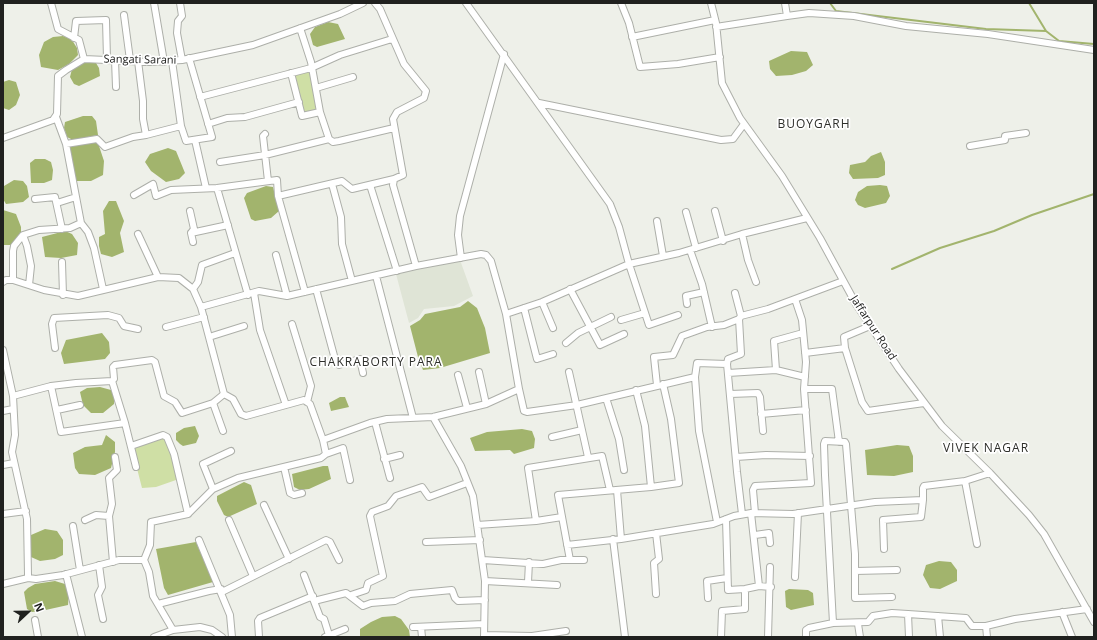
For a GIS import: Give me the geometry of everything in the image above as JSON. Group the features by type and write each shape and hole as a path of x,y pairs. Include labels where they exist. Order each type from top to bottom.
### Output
{"street":[{"path":"51,3 58,29 74,38 81,45 84,59 58,76 56,117 66,144 81,223 88,232 94,248 103,289"},
{"path":"154,3 164,62"},
{"path":"180,3 182,16 178,21 177,33 182,60"},
{"name":"Sangati Sarani","path":"84,59 164,62 182,60 253,45 340,14 363,3"},
{"path":"278,196 344,181 352,189 394,179 403,175 394,128 394,115 421,100 426,94 423,86 404,64 380,9 375,3"},
{"path":"466,3 610,204 619,227 629,264 649,325 678,315"},
{"path":"621,3 628,18 637,62 641,67 720,57"},
{"name":"Jaffarpur Road","path":"711,3 716,23 722,83 732,105 782,176 870,326 945,430 990,473 1029,515 1044,534 1094,622"},
{"path":"785,3 786,16"},
{"path":"632,37 716,23 809,13 854,16 906,26 988,34 1094,50"},
{"path":"124,15 130,60"},
{"path":"74,38 76,21 106,20 107,59"},
{"path":"300,28 316,88 320,112 329,139 332,142 339,141 394,128"},
{"path":"200,97 311,68 340,55 392,39"},
{"path":"461,258 458,236 460,216 504,54"},
{"path":"172,61 182,126 186,141 212,137 189,58"},
{"path":"115,60 116,87"},
{"path":"138,61 143,101 143,119 146,135"},
{"path":"291,73 302,116 320,112"},
{"path":"316,88 353,77"},
{"path":"208,124 227,118 245,117 299,102"},
{"path":"539,103 721,140 733,139 744,124"},
{"path":"3,138 39,126 56,117"},
{"path":"66,144 97,139 105,148 133,137 182,126"},
{"path":"970,146 1005,140 1005,136 1026,133"},
{"path":"266,134 262,136 268,181"},
{"path":"220,162 265,155 329,139"},
{"path":"195,140 206,188"},
{"path":"394,179 393,185 416,266"},
{"path":"134,194 153,184 156,196 171,190 217,188 277,180 278,196 305,292"},
{"path":"332,184 341,217 342,244 352,280"},
{"path":"370,185 397,271"},
{"path":"217,188 236,253 255,307 267,355 286,405"},
{"path":"35,199 55,197 62,229"},
{"path":"57,203 76,197"},
{"path":"190,211 194,229 191,233 193,242"},
{"path":"715,211 723,240"},
{"path":"686,212 693,249 712,327"},
{"path":"506,314 542,302 629,264 693,249 742,234 807,218"},
{"path":"657,221 663,256"},
{"path":"13,280 14,246 23,235 39,230 62,229 81,223"},
{"path":"191,233 228,225"},
{"path":"138,234 158,277"},
{"path":"742,234 748,260 756,282"},
{"path":"23,235 28,246 31,266 29,285"},
{"path":"193,289 198,282 202,265 236,253"},
{"path":"201,307 259,291 287,296 416,266 481,254 489,258 506,314 519,389 525,412 577,405 695,377"},
{"path":"276,255 287,296"},
{"path":"62,262 63,295"},
{"path":"376,276 413,418"},
{"path":"3,282 6,280 13,280 63,295 78,296 158,277 179,278 193,289 201,307 224,394 233,399 243,415 304,400 310,404 323,440 326,454"},
{"path":"570,560 558,495 651,488 679,483 671,420 660,385 654,357 673,355 682,336 693,331 724,325 843,281"},
{"path":"316,289 336,363 339,365 360,360 363,373"},
{"path":"570,289 600,345 624,334"},
{"path":"687,304 686,296 704,292"},
{"path":"735,294 740,318 741,354 728,359 727,364 742,514"},
{"path":"759,586 753,513 754,486 811,484 804,389 806,362 802,320 795,299"},
{"path":"542,302 554,328"},
{"path":"524,308 537,359 553,354"},
{"path":"621,320 645,313"},
{"path":"55,348 52,324 54,318 108,316 119,318 124,326 138,329"},
{"path":"166,328 204,317"},
{"path":"566,343 578,333 591,329 611,317"},
{"path":"292,324 311,386 307,402"},
{"path":"209,337 244,326"},
{"path":"870,326 845,337 844,348 866,410 871,412 924,402"},
{"path":"776,370 774,341 803,333"},
{"path":"805,353 844,348"},
{"path":"3,350 13,396 15,435 12,452 26,511 28,578"},
{"path":"136,467 126,423 112,382 114,379 114,365 154,360 164,396 175,402 182,413 212,403 224,394"},
{"path":"717,522 709,476 701,446 695,377 697,363 727,364"},
{"path":"728,373 776,370 805,377"},
{"path":"479,372 486,404"},
{"path":"569,372 588,457"},
{"path":"458,374 467,408"},
{"path":"13,396 51,386 76,383 112,382"},
{"path":"51,386 61,432 126,423"},
{"path":"323,440 374,422 433,417 486,404 519,389"},
{"path":"804,389 832,389 839,442"},
{"path":"636,390 645,426 651,488"},
{"path":"730,394 758,393 760,397 763,431"},
{"path":"606,398 619,439 624,470"},
{"path":"212,403 223,431"},
{"path":"56,410 80,405"},
{"path":"3,411 13,409"},
{"path":"761,414 806,410"},
{"path":"433,417 461,466 472,496 478,525 485,581 484,636 532,636 566,631"},
{"path":"374,422 390,478"},
{"path":"552,437 582,430"},
{"path":"131,446 163,435 167,438 174,454 188,514"},
{"path":"833,623 826,509 824,444 827,441 846,444 852,505 855,598 892,597"},
{"path":"173,630 153,596 149,572 144,560 150,545 150,522 188,514 212,489 238,478 321,458 326,454 343,448 350,480"},
{"path":"212,489 203,464 231,451"},
{"path":"384,459 400,455"},
{"path":"736,457 766,455 810,456"},
{"path":"536,521 528,468 588,457 602,456 610,490"},
{"path":"113,562 109,516 112,504 109,478 117,470 115,457"},
{"path":"3,465 14,464"},
{"path":"284,467 290,493 294,495 302,493"},
{"path":"884,549 883,520 921,517 924,486 965,481 990,473"},
{"path":"965,481 977,544"},
{"path":"259,637 258,621 260,618 314,599 341,593 351,595 366,590 368,583 383,576 370,516 372,512 388,506 396,496 422,488 428,497 467,483"},
{"path":"617,490 621,539"},
{"path":"567,545 613,538 621,539 656,533 717,522 742,514 798,513 852,505 922,500"},
{"path":"264,505 289,559"},
{"path":"3,514 26,511"},
{"path":"795,577 798,513"},
{"path":"85,520 96,515 109,516"},
{"path":"478,525 536,521 562,517"},
{"path":"726,519 728,590 759,586 771,587"},
{"path":"229,520 253,576"},
{"path":"73,526 80,570"},
{"path":"656,533 659,559 654,563 656,594"},
{"path":"755,535 769,533 770,543"},
{"path":"613,538 625,637"},
{"path":"199,540 222,591 230,615 232,637"},
{"path":"158,604 209,591 222,591 328,540 339,560"},
{"path":"426,542 480,540"},
{"path":"3,584 28,578 36,579 66,574 113,562 144,560"},
{"path":"483,560 551,563 570,560 584,560"},
{"path":"528,582 529,562"},
{"path":"99,565 102,587 98,595 103,619"},
{"path":"768,637 771,587 770,567"},
{"path":"855,571 897,570"},
{"path":"66,574 82,637"},
{"path":"304,575 320,617 324,619 327,636 345,629"},
{"path":"708,598 707,581 728,578"},
{"path":"485,581 528,582 557,585"},
{"path":"721,637 722,611 745,609 745,589"},
{"path":"351,595 359,605 363,606 371,603 395,601 410,594 452,590 458,601 485,600"},
{"path":"806,637 807,628 833,623 858,624 869,622 872,617 881,614 892,613 966,618 972,626 986,626 1015,619 1087,609"},
{"path":"1062,612 1072,637"},
{"path":"908,614 909,637"},
{"path":"938,616 940,637"},
{"path":"35,620 38,637"},
{"path":"413,627 484,624"},
{"path":"858,624 860,637"},
{"path":"986,626 987,637"},
{"path":"154,637 173,630 200,627 212,630 222,637"},
{"path":"421,627 422,637"}],"shaded area":[{"path":"328,22 338,24 345,39 317,47 313,45 310,34 315,27"},
{"path":"63,36 72,40 77,48 78,55 69,64 58,70 41,67 39,55 44,42 53,37"},
{"path":"791,51 807,52 813,65 806,71 792,75 776,76 770,69 769,61"},
{"path":"90,61 96,63 99,68 100,76 79,86 74,84 70,77 72,69 83,62"},
{"path":"310,70 320,111 303,114 293,74"},
{"path":"9,80 16,82 20,95 16,105 9,110 3,108 3,82"},
{"path":"83,116 92,116 96,121 98,135 73,140 67,137 64,128 65,122"},
{"path":"97,140 104,161 103,175 91,181 76,181 70,147"},
{"path":"168,148 176,151 185,173 179,179 166,182 151,171 145,162 150,154"},
{"path":"881,152 885,162 885,175 878,178 853,179 849,173 850,165 865,162 871,156"},
{"path":"35,159 45,159 51,162 53,170 52,180 44,183 31,183 30,163"},
{"path":"14,180 23,181 27,186 29,197 23,202 6,204 3,199 4,186"},
{"path":"266,186 273,187 279,211 271,218 255,221 251,219 244,198 247,193"},
{"path":"867,186 887,186 890,196 886,203 865,208 858,205 855,200 858,192"},
{"path":"109,201 116,201 124,221 120,233 124,252 112,257 101,254 99,246 99,237 105,234 103,211"},
{"path":"3,210 16,214 21,227 21,233 13,245 3,245"},
{"path":"65,231 72,234 78,243 77,255 61,258 45,257 42,237"},
{"path":"460,260 473,296 454,306 424,309 418,318 409,323 396,274 413,269"},
{"path":"468,301 477,308 485,328 490,353 440,368 423,370 410,326 420,320 425,314 460,307"},
{"path":"102,333 109,342 110,353 105,359 64,364 61,353 66,340"},
{"path":"100,387 111,390 114,397 114,404 103,413 91,413 83,405 80,392 87,388"},
{"path":"340,397 345,397 349,407 331,411 329,403"},
{"path":"195,426 199,436 196,443 183,446 176,440 176,433 184,428"},
{"path":"522,429 532,431 535,439 534,448 514,454 510,450 475,451 470,438 487,432"},
{"path":"106,435 115,442 115,452 111,468 95,475 79,474 75,468 73,453 85,447 102,445"},
{"path":"169,435 177,464 176,480 156,487 142,488 131,445"},
{"path":"897,445 909,446 913,456 913,472 894,476 867,475 865,450"},
{"path":"328,466 331,479 309,489 300,490 294,487 292,474"},
{"path":"244,482 251,485 257,504 228,517 224,515 217,501 217,496"},
{"path":"45,529 57,531 63,540 63,555 55,559 40,561 31,557 31,535"},
{"path":"196,542 213,582 168,595 164,588 156,549"},
{"path":"939,561 951,562 957,570 957,581 940,589 930,588 923,575 926,565"},
{"path":"55,581 65,584 69,593 68,605 32,612 27,609 24,592 28,588 35,584"},
{"path":"789,589 808,590 813,593 814,605 791,610 786,607 785,591"},
{"path":"395,616 401,619 409,630 410,637 360,637 360,629 371,622 382,617"}],"waterway":[{"path":"830,3 836,11 986,29 1046,31 1059,41 1094,44"},
{"path":"1029,3 1046,31"},
{"path":"892,269 940,248 994,231 1032,215 1094,194"}],"district":[{"name":"BUOYGARH","path":"814,125"},
{"name":"CHAKRABORTY PARA","path":"376,363"},
{"name":"VIVEK NAGAR","path":"986,449"}]}
